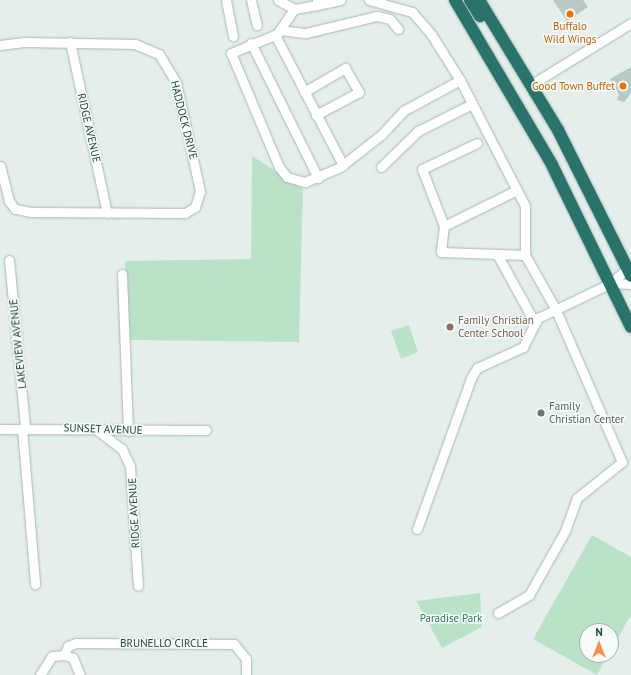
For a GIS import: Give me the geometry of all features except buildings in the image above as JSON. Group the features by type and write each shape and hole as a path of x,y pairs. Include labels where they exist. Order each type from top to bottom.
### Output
{"highway":[{"path":"455,0 527,119 611,283 631,327"},
{"path":"470,0 492,36 522,68"},
{"path":"479,0 532,84 630,269"}],"street":[{"path":"226,0 233,36"},
{"path":"251,0 257,25"},
{"path":"278,0 294,10"},
{"path":"277,32 294,10 317,2 340,0"},
{"path":"369,0 412,12 431,34 460,80 526,206 526,255 555,308 622,462 577,498 565,531 529,595 498,613"},
{"path":"398,29 390,19 378,16 306,32 277,32 232,53 279,167 296,182 318,178 343,165 381,135 403,111 460,80"},
{"path":"532,84 631,23"},
{"path":"277,32 304,92 343,165"},
{"name":"HADDOCK DRIVE","path":"0,45 70,42 135,44 152,50 166,62 176,82 199,182 198,200 189,212 77,213 15,208 9,202 0,166"},
{"name":"RIDGE AVENUE","path":"70,42 107,213"},
{"path":"251,43 318,178"},
{"path":"304,92 345,68 359,92 316,114"},
{"path":"381,167 418,132 472,104"},
{"path":"477,143 422,169 444,226 441,252 526,255"},
{"path":"444,226 517,190"},
{"path":"497,254 535,323"},
{"name":"LAKEVIEW AVENUE","path":"9,260 24,427 35,584"},
{"path":"417,529 471,378 486,361 523,347 535,323 555,308 611,283 630,269"},
{"path":"122,274 128,431"},
{"path":"611,283 631,284"},
{"name":"SUNSET AVENUE","path":"0,428 24,427 128,431 206,430"},
{"name":"RIDGE AVENUE","path":"96,430 118,445 130,466 138,586"},
{"name":"BRUNELLO CIRCLE","path":"40,675 52,656 64,655 68,646 76,643 234,644 246,659 246,675"},
{"path":"64,655 73,658 80,675"}],"green space":[{"path":"252,156 303,189 299,342 129,340 125,261 251,259"},
{"path":"409,325 418,352 401,359 391,331"},
{"path":"592,535 631,557 631,615 619,636 619,623 579,623 579,663 604,663 597,675 533,639"},
{"name":"Paradise Park","path":"480,593 482,627 442,648 416,601"}],"place":[{"name":"Buffalo Wild Wings","path":"570,14"},
{"name":"Good Town Buffet","path":"623,86"},
{"name":"Family Christian Center School","path":"450,327"},
{"name":"Family Christian Center","path":"541,413"}]}
